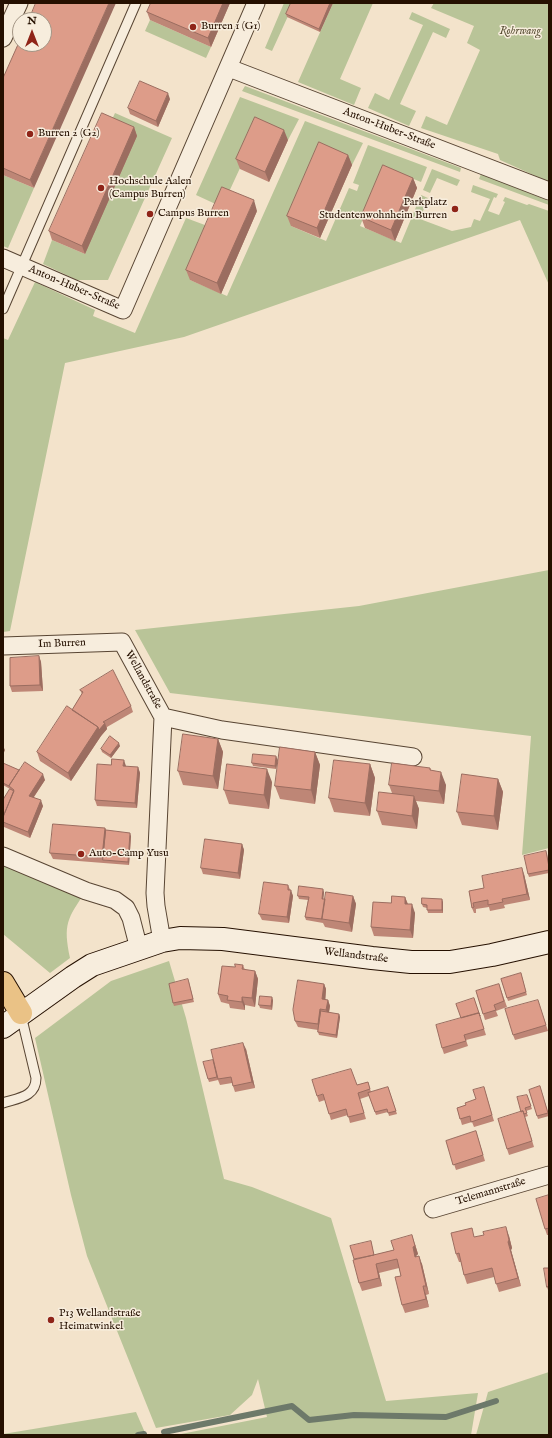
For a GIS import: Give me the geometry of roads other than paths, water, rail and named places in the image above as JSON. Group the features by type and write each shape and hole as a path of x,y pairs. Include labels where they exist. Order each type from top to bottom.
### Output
{"main road":[{"name":"Wellandstraße","path":"3,1027 88,967 162,941 180,938 223,939 411,962 450,962 492,955 549,942"},
{"path":"3,983 21,1013"}],"street":[{"path":"3,38 19,3"},
{"name":"Anton-Huber-Straße","path":"3,258 123,310 256,3"},
{"name":"Anton-Huber-Straße","path":"229,68 549,191"},
{"name":"Im Burren","path":"3,646 122,642"},
{"name":"Wellandstraße","path":"122,642 164,717 155,901 162,941"},
{"name":"Wellandstraße","path":"164,717 222,730 413,757"},
{"path":"3,856 86,890 115,900 126,908 131,918 139,949"},
{"path":"126,908 155,901"},
{"name":"Telemannstraße","path":"433,1209 549,1175"}],"lane":[{"path":"3,309 136,3"},
{"path":"3,1102 29,1094 36,1086 36,1078 21,1013"}],"waterway":[{"path":"164,1432 292,1406 309,1420 354,1415 446,1417 496,1401"},
{"path":"138,1435 144,1434"}],"place":[{"name":"Burren 1 (G1)","path":"193,27"},
{"name":"Burren 2 (G2)","path":"30,134"},
{"name":"Hochschule Aalen (Campus Burren)","path":"101,188"},
{"name":"Parkplatz Studentenwohnheim Burren","path":"455,209"},
{"name":"Campus Burren","path":"150,214"},
{"name":"Auto-Camp Yusu","path":"81,854"},
{"name":"P13 Wellandstraße Heimatwinkel","path":"51,1320"}],"park label":[{"name":"Rohrwang","path":"520,32"}]}
